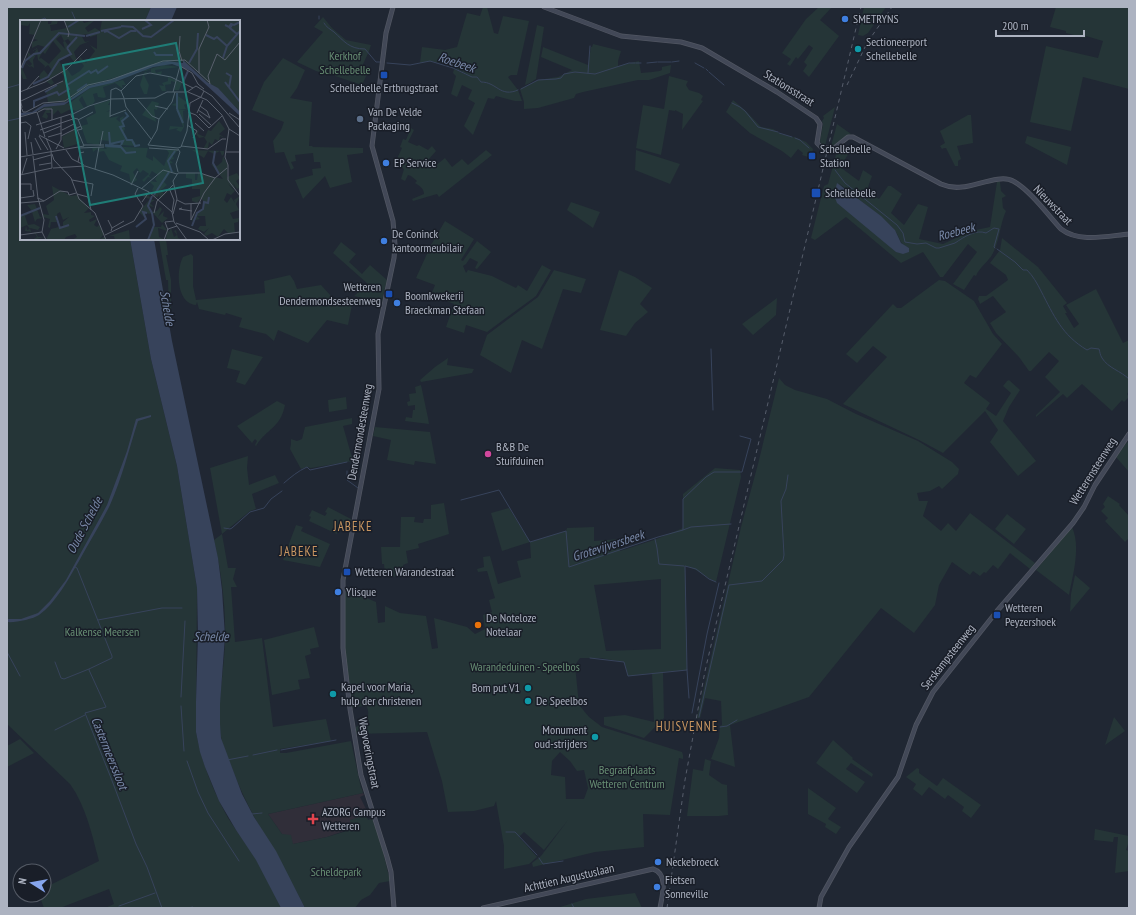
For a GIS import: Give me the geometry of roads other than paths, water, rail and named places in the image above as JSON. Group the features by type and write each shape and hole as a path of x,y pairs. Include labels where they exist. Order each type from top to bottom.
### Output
{"street":[{"name":"Dendermondesteenweg","path":"342,598 344,573 379,390 378,334 394,258 395,245 393,221 372,146 386,33 393,7"},
{"name":"Stationsstraat","path":"544,7 621,36 685,43 702,48 777,92 816,118 820,124 817,143 821,147 833,149 848,137 853,137 947,186 960,188 968,187 1000,179 1014,181"},
{"name":"Nieuwstraat","path":"1014,181 1028,192 1067,234 1077,237 1086,237 1129,234"},
{"name":"Wetterensteenweg","path":"1076,519 1095,485 1129,434"},
{"name":"Serskampsteenweg","path":"819,908 821,897 849,847 898,777 919,717 933,692 997,611 1076,519"},
{"name":"Wegvoeringstraat","path":"342,598 344,660 359,764 366,794 391,872 394,908"},
{"name":"Achttien Augustuslaan","path":"483,908 653,869 659,872 663,878 660,908"}],"water":[{"path":"151,7 177,7 171,20 145,20"},
{"path":"837,183 881,216 895,230 901,243 909,248 909,252 903,254 896,252 837,203 834,195"},
{"name":"Schelde","path":"130,240 154,240 172,341 218,558 225,636 220,704 221,738 242,794 254,817 276,851 305,908 281,908 256,860 219,801 200,752 196,732 198,635 197,588 177,466 151,359"},
{"path":"151,415 151,417 138,421 122,474 110,505 62,590 51,604 39,615 15,622 7,622 7,619 21,619 38,613 50,601 66,580 107,505 127,451 136,419"}],"waterway":[{"path":"72,12 76,20"},
{"path":"40,20 45,18 46,20"},
{"name":"Roebeek","path":"324,23 347,44 355,48 365,49 376,62 380,62"},
{"path":"588,73 590,46"},
{"name":"Roebeek","path":"387,63 410,65 430,61 453,68 472,77 477,77 481,82 491,84 503,91 512,92 518,90"},
{"name":"Roebeek","path":"672,62 679,61"},
{"name":"Roebeek","path":"647,63 657,62"},
{"name":"Roebeek","path":"658,62 671,62"},
{"name":"Roebeek","path":"521,89 538,80 561,78 564,74 575,72 595,74 629,63 635,63"},
{"name":"Roebeek","path":"636,63 641,63"},
{"name":"Roebeek","path":"695,63 704,68"},
{"name":"Roebeek","path":"709,72 724,85"},
{"path":"7,88 20,84"},
{"name":"Roebeek","path":"732,103 745,111 758,127 778,132"},
{"path":"7,121 20,118"},
{"name":"Roebeek","path":"779,133 792,137"},
{"name":"Roebeek","path":"795,138 800,140 809,148"},
{"name":"Roebeek","path":"835,170 845,183 897,225 903,233 905,242 917,244 926,243 939,248 955,243 970,234 978,232 986,233 994,228 999,229 995,248"},
{"name":"Roebeek","path":"997,249 1023,270 1027,270 1038,285 1055,317 1071,338 1087,350 1091,348 1099,349 1101,356 1105,361 1129,379"},
{"path":"711,349 713,410"},
{"name":"Grotevijversbeek","path":"461,500 499,490 530,542 566,531 569,567 683,530 683,499 706,477 714,472 742,472 751,439 740,436"},
{"name":"Grotevijversbeek","path":"284,483 307,467 310,470 347,462"},
{"name":"Grotevijversbeek","path":"347,471 347,480 358,488"},
{"path":"699,717 729,585 762,581 783,560 781,501 786,489 788,475"},
{"name":"Grotevijversbeek","path":"224,528 230,529 250,512 264,508 271,499 282,491"},
{"name":"Grotevijversbeek","path":"683,530 691,527 731,524"},
{"path":"655,539 659,564 684,566"},
{"path":"590,658 624,662 628,676 687,670 685,566 696,569 709,579 716,582"},
{"name":"Castermeerssloot","path":"75,567 77,568 112,656 112,658 89,669 106,707 85,713 162,908"},
{"path":"692,713 707,634 719,583"},
{"path":"98,620 162,608 182,608"},
{"path":"181,697 185,621"},
{"path":"7,652 20,676"},
{"path":"55,662 61,678 64,679 89,669"},
{"path":"687,670 689,698"},
{"path":"181,706 184,751"},
{"path":"55,730 85,715"},
{"path":"720,727 727,726 737,720"},
{"path":"281,750 336,740"},
{"path":"253,755 277,750"},
{"path":"227,760 248,756"},
{"path":"187,761 198,792 208,813 239,861"},
{"path":"252,814 262,813"},
{"path":"506,832 515,832 537,855"},
{"path":"539,858 543,864 563,861"},
{"path":"119,906 155,893"},
{"path":"572,904 574,908"},
{"name":"Castermeerssloot","path":"187,908 193,908"}],"railway":[{"path":"667,908 685,780 705,671 861,7"},
{"path":"847,85 867,43 892,7"}],"place":[{"name":"SMETRYNS","path":"845,19"},
{"name":"Sectioneerport Schellebelle","path":"858,49"},
{"name":"Schellebelle Ertbrugstraat","path":"384,75"},
{"name":"Van De Velde Packaging","path":"360,119"},
{"name":"Schellebelle Station","path":"812,156"},
{"name":"EP Service","path":"386,163"},
{"name":"Schellebelle","path":"816,193"},
{"name":"De Coninck kantoormeubilair","path":"384,241"},
{"name":"Wetteren Dendermondsesteenweg","path":"389,294"},
{"name":"Boomkwekerij Braeckman Stefaan","path":"397,303"},
{"name":"B&B De Stuifduinen","path":"488,454"},
{"name":"Wetteren Warandestraat","path":"347,572"},
{"name":"Ylisque","path":"338,592"},
{"name":"Wetteren Peyzershoek","path":"997,615"},
{"name":"De Noteloze Notelaar","path":"478,625"},
{"name":"Bom put V1","path":"528,688"},
{"name":"Kapel voor Maria, hulp der christenen","path":"333,694"},
{"name":"De Speelbos","path":"528,701"},
{"name":"Monument oud-strijders","path":"595,737"},
{"name":"AZORG Campus Wetteren","path":"313,819"},
{"name":"Neckebroeck","path":"658,862"},
{"name":"Fietsen Sonneville","path":"657,887"}],"district":[{"name":"JABEKE","path":"353,526"},
{"name":"JABEKE","path":"299,551"},
{"name":"HUISVENNE","path":"687,726"}],"park label":[{"name":"Kerkhof Schellebelle","path":"345,63"},
{"name":"Kalkense Meersen","path":"102,632"},
{"name":"Warandeduinen - Speelbos","path":"525,667"},
{"name":"Begraafplaats Wetteren Centrum","path":"627,777"},
{"name":"Scheldepark","path":"336,872"}],"water label":[{"name":"Oude Schelde","path":"84,525"}]}
